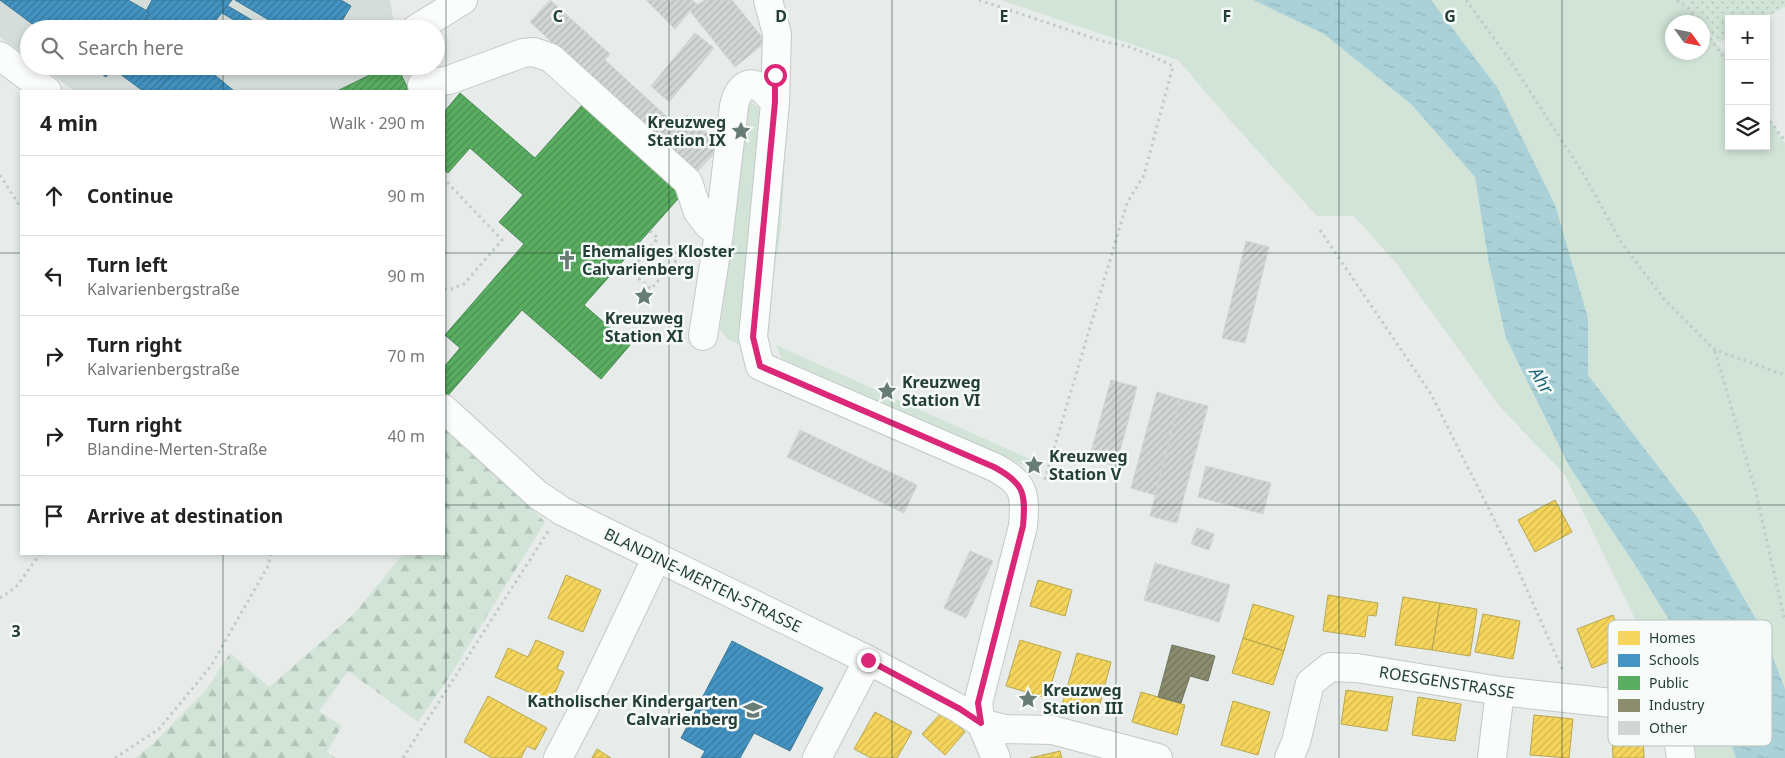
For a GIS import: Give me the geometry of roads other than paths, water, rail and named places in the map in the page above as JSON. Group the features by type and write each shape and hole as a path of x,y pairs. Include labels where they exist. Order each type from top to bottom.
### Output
{"street":[{"path":"431,20 463,0"},
{"path":"768,0 777,34 775,102 753,337 760,366 994,467 1011,476 1022,490 1025,506 1023,526 978,703 981,723 996,758"},
{"path":"422,85 449,80 523,53 534,52 552,58 688,182 698,212 709,226 719,233"},
{"path":"0,56 20,71"},
{"path":"26,75 46,90"},
{"path":"703,336 719,233 734,106 740,91 746,86 754,85 762,88 775,102"},
{"name":"BLANDINE-MERTEN-STRASSE","path":"445,410 538,495 562,511 868,660 960,709 981,723"},
{"path":"558,758 591,695 657,557"},
{"path":"817,758 868,660"},
{"name":"ROESGENSTRASSE","path":"1289,758 1296,742 1310,683 1330,668 1357,668 1500,691 1608,703"},
{"path":"1492,758 1500,691"},
{"path":"981,723 1005,729 1052,730 1158,758"}],"water":[{"name":"Ahr","path":"1253,0 1431,0 1497,87 1555,205 1588,318 1588,375 1697,517 1757,620 1669,620 1569,466 1506,338 1489,264 1475,177 1411,104 1324,34"},
{"path":"1772,655 1785,689 1785,758 1736,758 1732,746 1772,746"}],"place":[{"name":"Kreuzweg Station IX","path":"741,131"},
{"name":"Ehemaliges Kloster Calvarienberg","path":"567,260"},
{"name":"Kreuzweg Station XI","path":"644,296"},
{"name":"Kreuzweg Station VI","path":"887,391"},
{"name":"Kreuzweg Station V","path":"1034,465"},
{"name":"Kreuzweg Station III","path":"1028,699"},
{"name":"Katholischer Kindergarten Calvarienberg","path":"753,710"}]}
